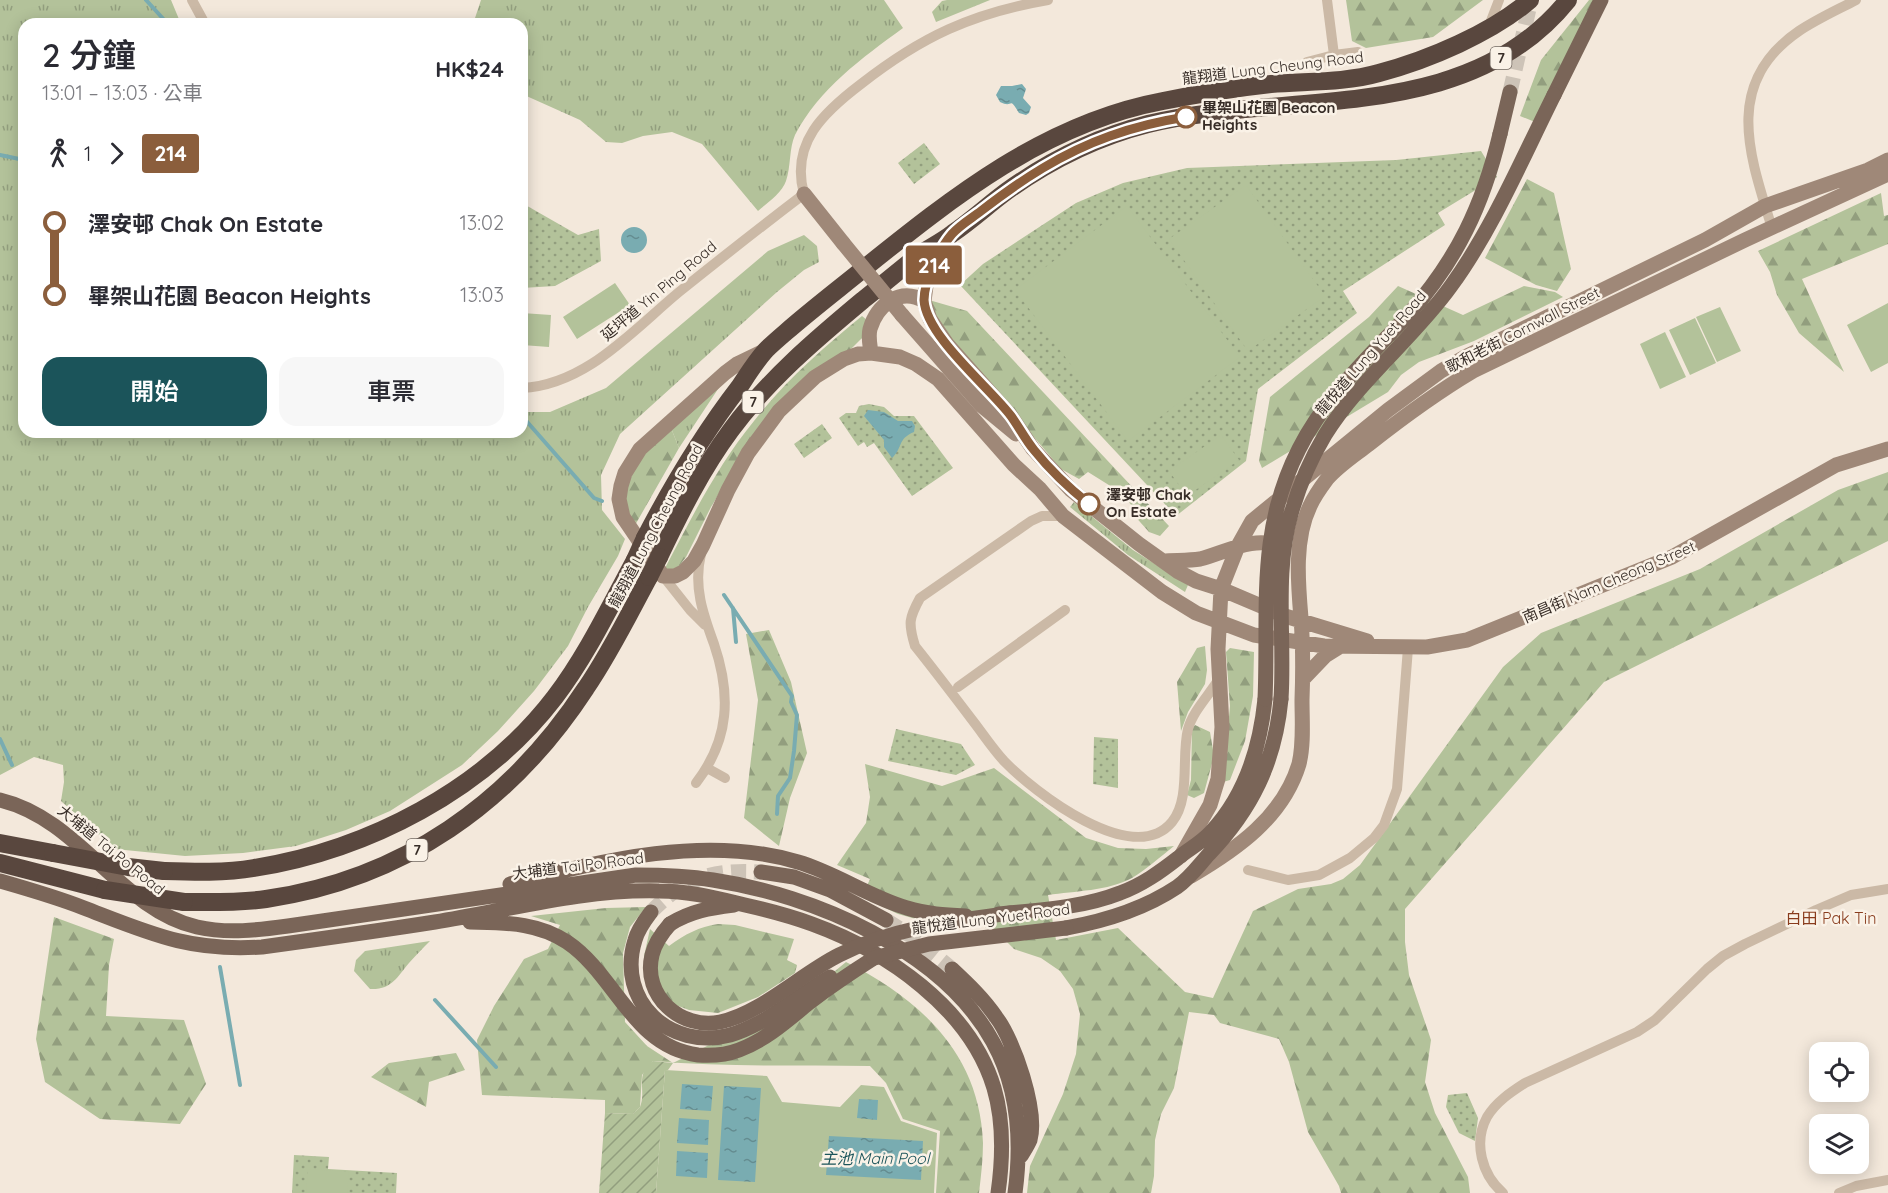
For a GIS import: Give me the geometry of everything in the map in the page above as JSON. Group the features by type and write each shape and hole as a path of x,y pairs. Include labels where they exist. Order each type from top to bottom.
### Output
{"highway":[{"name":"龍翔道 Lung Cheung Road","path":"0,843 128,867 197,872 253,868 319,853 398,822 458,786 506,750 555,696 589,643 687,460 766,350 806,315 948,203 1004,164 1064,132 1103,116 1161,101 1229,89 1328,81 1377,74 1437,53 1514,14 1530,0"},
{"name":"龍翔道 Lung Cheung Road","path":"0,863 105,890 175,901 218,902 266,899 330,885 390,863 430,842 490,799 523,768 556,731 587,688 656,576 658,557 704,471 730,431 764,390 801,352 921,254 952,234 1035,172 1073,151 1110,136 1150,124 1181,118 1382,94 1458,77 1489,65 1508,54 1537,32 1569,0"}],"main road":[{"name":"龍悅道 Lung Yuet Road","path":"1189,877 1234,827 1250,801 1270,758 1281,699 1281,587 1284,553 1290,515 1309,464 1326,434 1348,404 1430,313 1464,267 1482,236 1601,0"},
{"name":"龍悅道 Lung Yuet Road","path":"422,906 549,874 658,853 696,849 748,851 772,855 819,869 916,911 965,916 1065,906 1120,893 1156,875 1210,834 1240,791 1254,757 1265,699 1267,555 1277,502 1287,476 1303,442 1324,409 1429,289 1463,239 1489,177 1510,92"},
{"name":"歌和老街 Cornwall Street","path":"1218,621 1221,589 1238,546 1252,521 1345,443 1441,371 1465,357 1705,240 1765,206 1868,170 1888,160"},
{"name":"歌和老街 Cornwall Street","path":"1302,644 1299,558 1304,519 1328,478 1396,422 1437,393 1473,372 1888,174"},
{"name":"南昌街 Nam Cheong Street","path":"804,194 902,315 982,406 997,429 1021,458 1040,489"},
{"path":"871,353 870,330 883,306 905,295 924,301 928,277 952,234"},
{"name":"南昌街 Nam Cheong Street","path":"924,301 939,335 1010,415 1033,449"},
{"path":"656,576 623,518 619,499 625,472 640,449 724,373 766,350"},
{"name":"南昌街 Nam Cheong Street","path":"656,576 675,576 684,572 694,561 748,453 779,411 828,368 858,354 871,353 900,357 916,364 938,379 1014,465 1040,489 1063,516 1162,592 1196,613 1254,635 1302,644 1408,648 1448,645 1467,640 1622,579 1695,545 1836,465 1888,449"},
{"name":"南昌街 Nam Cheong Street","path":"982,406 1033,449 1071,490 1162,561 1196,581 1285,615 1384,647"},
{"path":"1162,561 1199,559 1238,546 1267,542 1283,547 1299,558"},
{"name":"龍悅道 Lung Yuet Road","path":"1181,856 1210,805 1218,779 1222,727 1218,621"},
{"name":"龍悅道 Lung Yuet Road","path":"434,922 507,922 538,928 566,941 583,955 638,1022 655,1037 678,1050 706,1056 736,1051 764,1038 836,983 874,958 929,944 1086,925 1125,913 1164,895 1221,858 1275,812 1284,798 1299,762 1302,746 1302,644"},
{"path":"1303,679 1325,656 1343,645"},
{"name":"大埔道 Tai Po Road","path":"0,800 22,807 41,817 74,841 153,908 196,927 219,931 288,926 607,878 663,875 744,885 825,911 856,925 917,961 944,982 976,1016 994,1042 1006,1071 1018,1123 1019,1160 1015,1193"},
{"path":"761,872 794,877 830,890 886,920"},
{"name":"大埔道 Tai Po Road","path":"0,881 81,907 165,938 211,948 262,947 434,922 557,900 637,891 698,894 813,924 854,943 906,974 952,1014 973,1042 994,1088 1001,1123 1002,1143 998,1193"},
{"path":"743,904 703,909 686,914 670,924 655,944 651,956 652,981 663,1002 671,1011 694,1022 706,1024 735,1018 817,967 873,940 920,927 1011,913"},
{"path":"651,912 636,938 632,966 634,983 638,996 655,1019 681,1035 713,1038 748,1028 836,973 874,958"},
{"path":"952,969 998,1018 1017,1055 1031,1125 1030,1139 1019,1160"}],"street":[{"path":"192,0 202,18"},
{"path":"804,194 800,170 802,154 820,119 834,104 909,48 943,31 982,15 1048,0"},
{"path":"1327,0 1334,55"},
{"path":"1489,26 1499,0"},
{"path":"1772,228 1753,155 1748,117 1755,81 1767,62 1786,42 1812,23 1856,0"},
{"path":"1307,62 1358,52"},
{"name":"延坪道 Yin Ping Road","path":"528,388 558,380 583,369 608,353 679,292 804,194"},
{"path":"1063,516 1042,516 1030,520 920,598 910,616 909,628 915,645 1005,761 1034,786 1080,819 1099,828 1136,838 1160,832 1173,821 1179,808 1184,786 1188,729 1195,713 1220,679"},
{"path":"696,783 707,768 718,745 724,726 726,707 720,665 698,588 698,568 704,545"},
{"path":"656,576 708,627"},
{"path":"958,687 1065,610"},
{"path":"1248,870 1288,880 1319,875 1350,858 1374,838 1384,825 1397,789 1408,648"},
{"path":"707,768 725,778"},
{"path":"1503,1193 1494,1185 1482,1165 1481,1140 1486,1119 1508,1094 1525,1083 1637,1032 1655,1020 1707,969 1745,944 1816,909 1851,895 1888,889"},
{"path":"1839,1193 1856,1186 1888,1180"}],"green space":[{"path":"0,0 171,0 178,18 18,18 18,438 528,438 528,412 550,412 606,388 768,251 804,235 817,246 819,262 804,270 777,292 620,434 601,475 602,510 625,539 618,556 568,646 534,691 498,731 462,765 390,811 346,830 296,846 243,853 185,856 115,849 61,801 64,782 63,765 34,757 0,775"},
{"path":"481,0 884,0 903,28 857,63 816,103 795,135 788,176 784,185 774,198 758,211 702,144 672,132 643,136 622,143 606,142 580,120 528,97 528,18 475,18"},
{"path":"990,0 936,22 932,12 942,1"},
{"path":"1346,0 1483,0 1433,37 1366,48 1352,41"},
{"path":"1589,0 1600,0 1535,122 1520,116 1541,60"},
{"path":"924,143 940,164 914,184 898,163"},
{"path":"1481,151 1497,177 1438,213 1445,225 1343,291 1357,313 1258,389 1246,461 1176,516 960,285 983,264 1076,203 1123,183 1187,168 1396,160"},
{"path":"1527,179 1554,193 1571,269 1557,291 1536,285 1485,258"},
{"path":"1246,185 1325,296 1248,351 1169,239"},
{"path":"1881,193 1884,216 1888,215 1888,244 1802,279 1844,372 1799,333 1777,295 1770,272 1758,251"},
{"path":"528,206 578,235 599,229 601,261 555,286 528,288"},
{"path":"1127,206 1240,357 1128,441 1015,290"},
{"path":"615,283 630,305 577,339 563,317"},
{"path":"1398,286 1463,315 1524,286 1555,292 1563,297 1474,341 1419,362 1401,375 1388,392 1262,468 1259,461 1270,397 1369,317"},
{"path":"929,300 967,311 1169,526 1160,536 1149,532 1132,513 1134,508 1120,492 1088,472 1079,479 1061,469 942,329"},
{"path":"1888,303 1888,363 1871,372 1847,325"},
{"path":"1720,307 1741,351 1717,362 1696,317"},
{"path":"528,313 551,315 549,347 528,345"},
{"path":"862,316 867,320 864,336 736,464 686,557 676,570 664,570 716,474 754,421 778,392"},
{"path":"1695,318 1716,363 1690,375 1669,330"},
{"path":"1665,332 1686,377 1660,389 1640,344"},
{"path":"722,383 679,448 671,428"},
{"path":"869,404 884,407 894,416 914,416 953,468 912,496 874,443 867,447 864,442 858,446 839,418 846,413 856,413 859,406"},
{"path":"822,424 832,438 804,458 794,444"},
{"path":"671,428 679,448 634,527 627,507 625,485 634,467 648,449"},
{"path":"1221,435 1239,460 1187,496 1169,471"},
{"path":"1888,472 1888,541 1604,682 1405,909 1405,942 1409,975 1431,1040 1425,1082 1435,1113 1468,1177 1470,1193 1341,1193 1308,1132 1289,1062 1279,1039 1220,1023 1214,1015 1189,1012 1174,1088 1161,1114 1155,1140 1151,1193 1027,1193 1030,1166 1063,1094 1076,1054 1080,1014 1073,989 1060,971 1041,958 1014,949 997,932 980,925 923,921 898,914 862,897 870,879 837,865 866,823 870,797 865,764 942,786 994,768 1086,838 1118,848 1146,849 1174,846 1143,871 1113,886 1048,895 1056,940 1118,928 1185,992 1213,998 1253,911 1298,889 1331,884 1343,879 1360,865 1503,667 1541,633 1700,569 1838,490"},
{"path":"1074,502 1133,550 1188,585 1185,592 1128,555 1070,507"},
{"path":"769,630 791,682 807,753 790,798 779,846 744,818 758,700 746,634"},
{"path":"1205,646 1207,670 1205,684 1188,712 1181,731 1177,682 1197,648"},
{"path":"1230,648 1254,652 1253,696 1245,741 1230,780 1223,782 1230,706 1226,652"},
{"path":"1195,725 1210,732 1214,756 1204,793 1194,798 1187,795 1191,780 1192,729"},
{"path":"896,729 961,744 975,765 956,775 888,761"},
{"path":"1094,737 1118,739 1118,788 1093,784"},
{"path":"646,907 630,927 623,953 625,1022 647,1046 672,1062 653,1061 642,1075 640,1107 633,1114 605,1113 605,1100 482,1095 477,1040 494,1006 524,959 548,949 560,925 531,916 606,908"},
{"path":"54,917 114,939 109,965 106,1016 184,1020 206,1084 180,1124 100,1119 45,1082 36,1039"},
{"path":"718,924 735,925 794,939 787,960 797,965 795,973 758,997 718,1013 689,1010 673,1004 648,984 644,956 650,929 669,946 692,932"},
{"path":"430,941 393,982 384,987 370,989 354,971 356,960 365,951"},
{"path":"846,962 898,993 921,1012 958,1056 971,1082 979,1111 983,1143 979,1193 936,1193 940,1131 903,1119 886,1083 870,1066 674,1062 801,999"},
{"path":"456,1053 465,1070 429,1082 426,1107 371,1077 389,1063"},
{"path":"653,1061 673,1063 668,1070 665,1070 656,1193 599,1193 605,1113 633,1114 640,1107 642,1077 647,1066"},
{"path":"665,1070 767,1076 782,1102 840,1107 861,1085 884,1087 901,1121 937,1133 934,1193 656,1193"},
{"path":"1467,1093 1478,1118 1475,1141 1459,1133 1446,1107 1448,1095"},
{"path":"294,1155 329,1157 328,1169 397,1173 396,1193 292,1193"},
{"path":"308,1169 349,1172 347,1193 306,1193"}],"water":[{"path":"1022,84 1026,89 1023,98 1031,107 1026,115 1019,113 1012,103 1000,102 996,95 1001,86"},
{"path":"634,227 643,231 647,240 643,249 634,253 625,249 621,240 625,231"},
{"path":"868,410 884,412 898,421 912,421 915,426 914,432 902,441 892,458 884,447 884,440 864,416"},
{"path":"682,1084 713,1086 711,1111 680,1109"},
{"path":"724,1086 761,1088 755,1182 718,1180"},
{"path":"859,1099 878,1100 877,1120 857,1118"},
{"path":"679,1118 709,1120 708,1145 677,1143"},
{"name":"主池 Main Pool","path":"829,1136 923,1141 921,1180 826,1175"},
{"path":"677,1151 708,1153 707,1178 676,1176"}],"waterway":[{"path":"146,0 162,18"},
{"path":"0,155 18,159"},
{"path":"528,423 594,498 602,501"},
{"path":"724,595 792,696 791,702 797,715 790,778 778,796 777,814"},
{"path":"733,608 736,642"},
{"path":"0,739 12,765"},
{"path":"220,967 240,1085"},
{"path":"435,1000 496,1067"}],"tunnel":[{"path":"1510,92 1531,0"},
{"path":"651,912 676,891 701,878 729,872 761,872"},
{"path":"886,920 917,940 952,969"}],"bus line":[{"name":"214","path":"1089,504 1056,475 1033,449 1010,415 939,335 924,301 928,277 952,234 1005,192 1035,172 1073,151 1110,136 1150,124 1186,117"}],"place":[{"name":"畢架山花園 Beacon Heights","path":"1186,117"},
{"name":"澤安邨 Chak On Estate","path":"1089,504"}],"district":[{"name":"白田 Pak Tin","path":"1831,918"}]}
